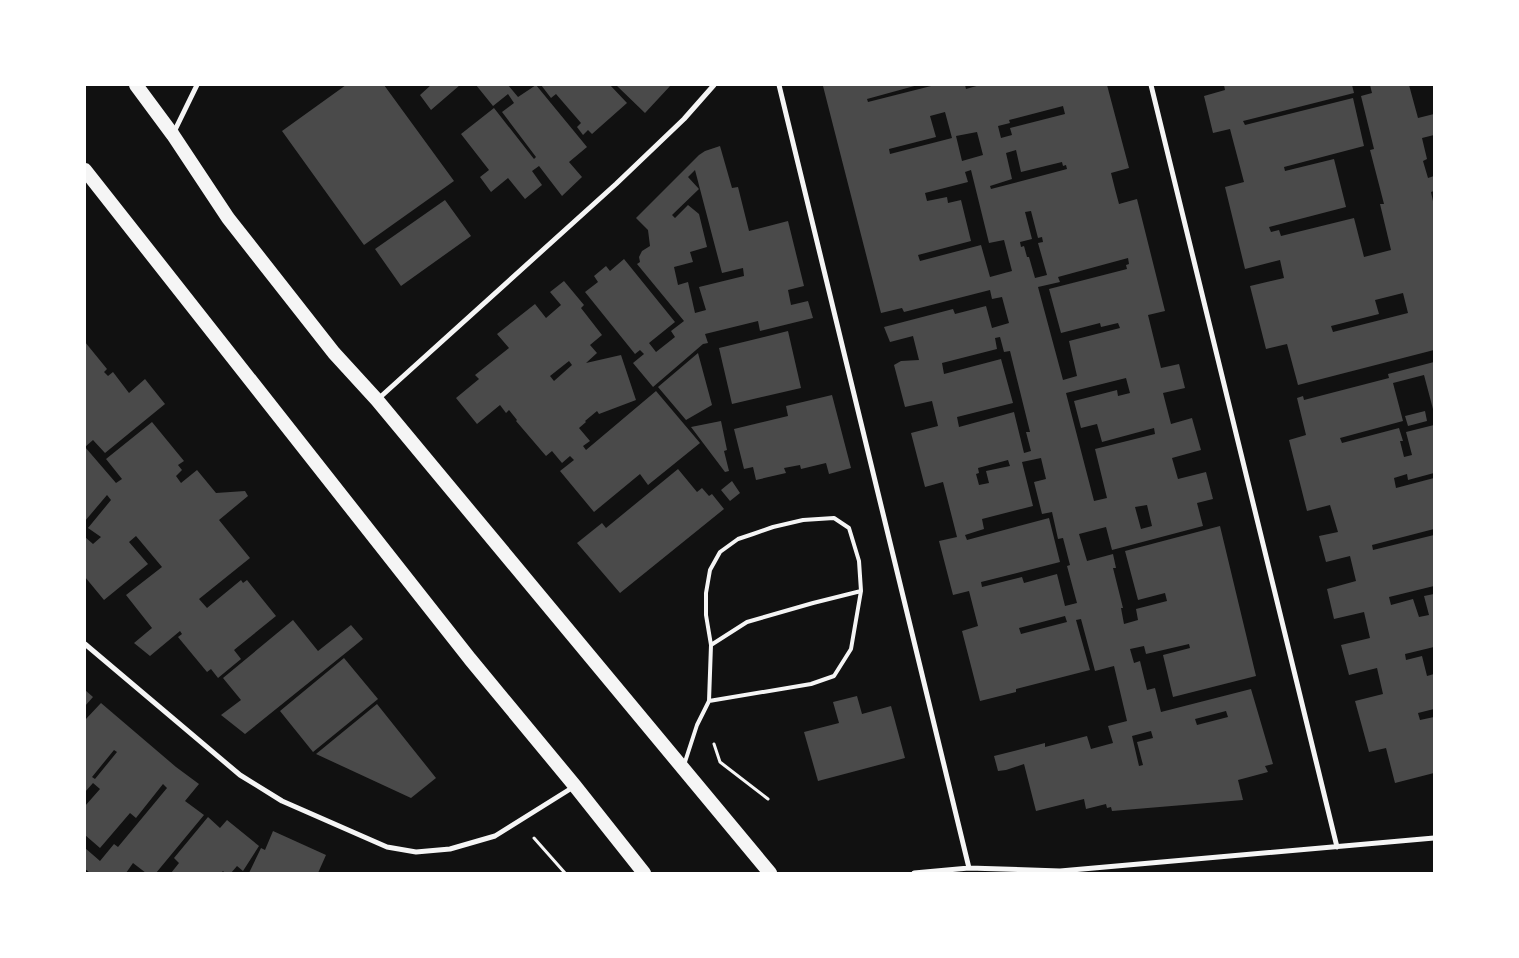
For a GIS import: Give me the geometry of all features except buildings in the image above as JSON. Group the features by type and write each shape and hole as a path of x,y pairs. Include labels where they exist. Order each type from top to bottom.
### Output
{"highway":[{"path":"136,85 173,135 228,218 334,353 377,400 770,873"},
{"path":"85,170 464,652 644,873"}],"street":[{"path":"173,135 197,85"},
{"path":"377,400 616,184 684,119 714,85"},
{"path":"779,85 969,868"},
{"path":"1150,85 1337,847"},
{"path":"85,644 240,774 282,801 388,847 416,852 450,849 495,836 575,786"},
{"path":"914,873 969,868 1058,872 1434,838"}],"lane":[{"path":"684,768 697,725 709,701 711,645 706,616 706,593 710,570 720,552 738,539 773,527 803,520 834,518 849,528 859,561 861,591 850,649 834,676 811,684 709,701"},
{"path":"711,645 747,622 861,591"}],"path":[{"path":"697,725 713,744 720,762 768,799"},
{"path":"519,821 565,873"}]}
